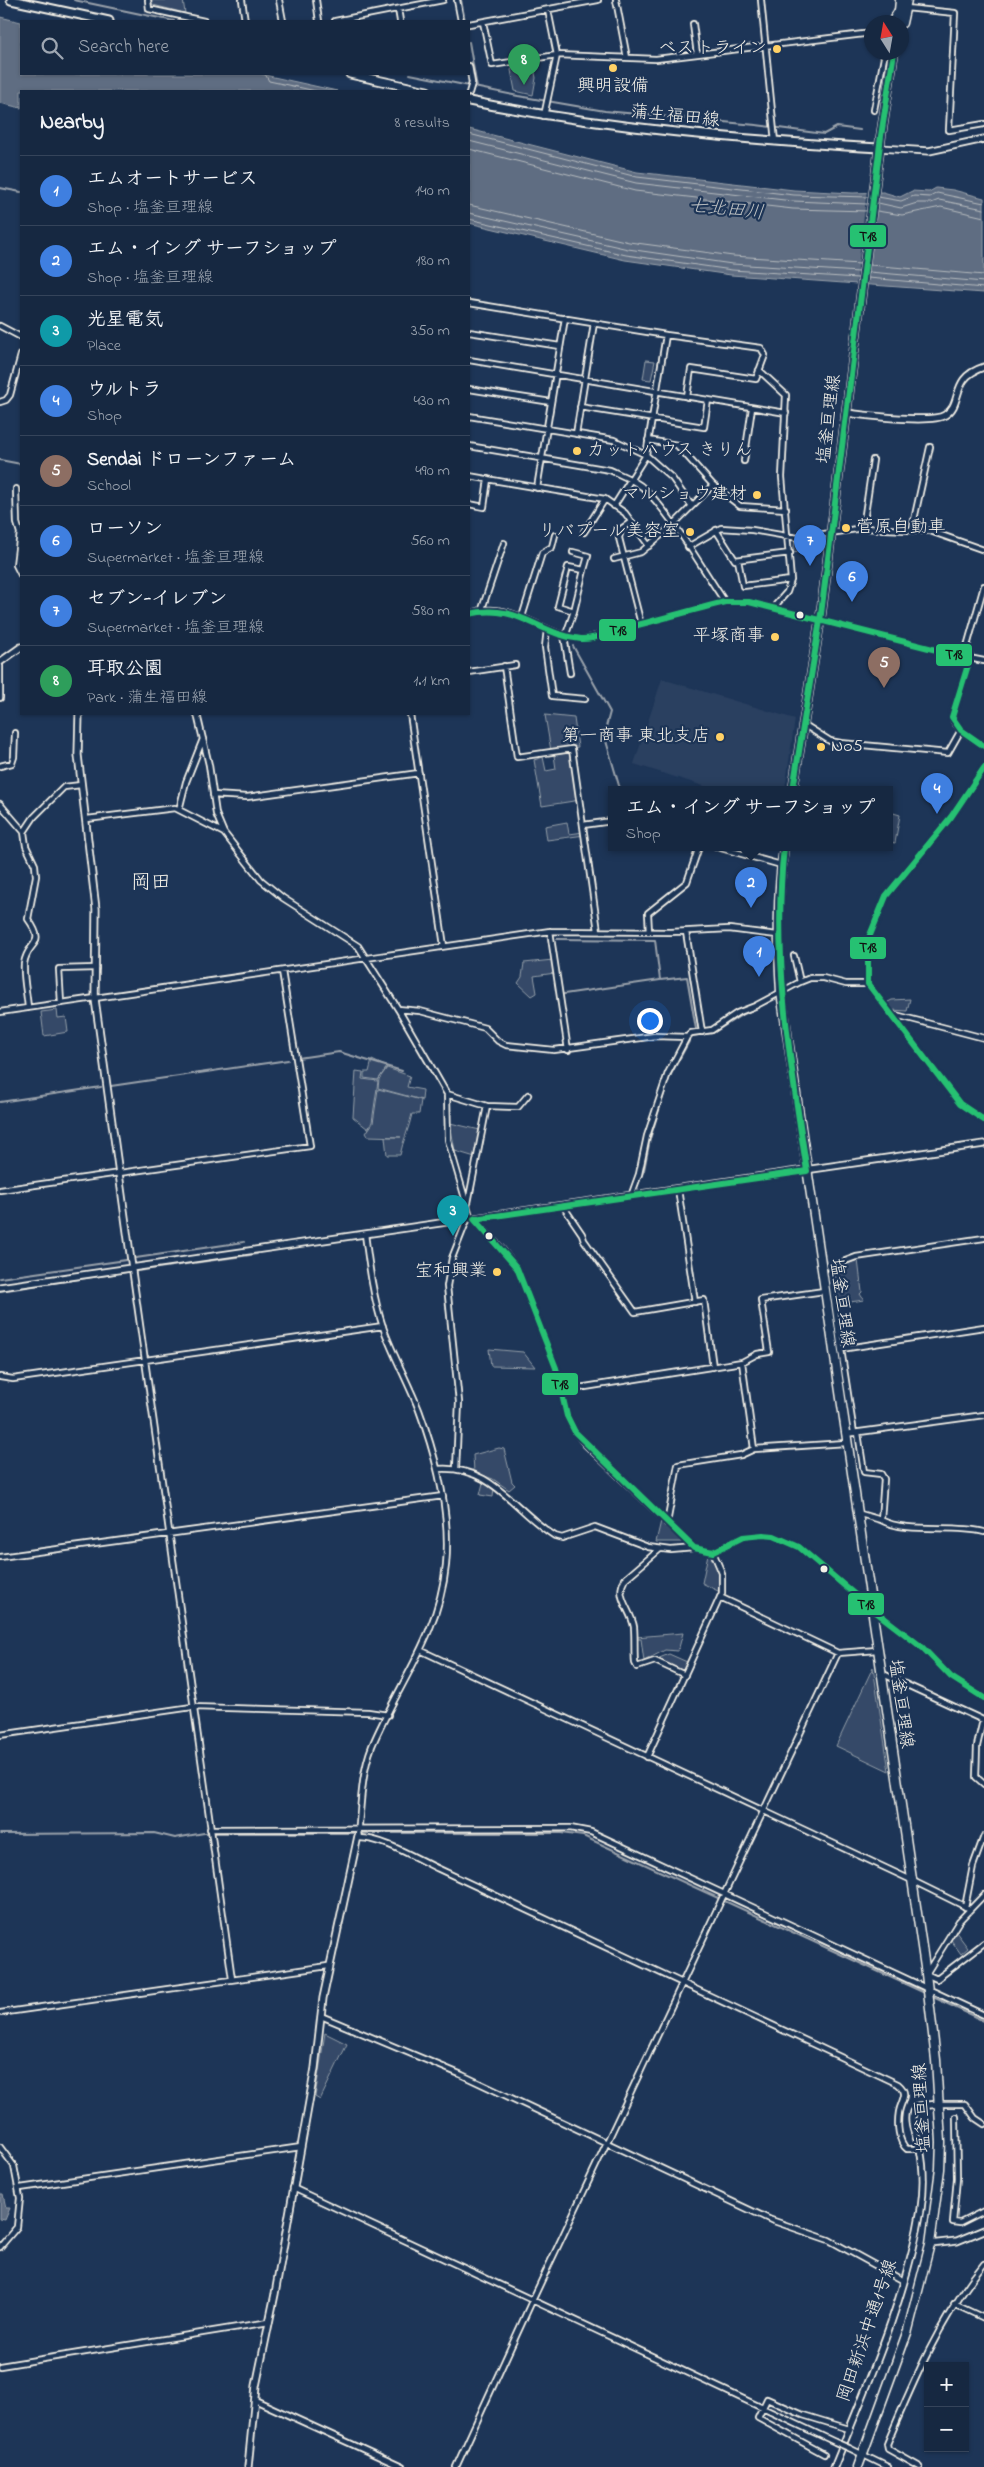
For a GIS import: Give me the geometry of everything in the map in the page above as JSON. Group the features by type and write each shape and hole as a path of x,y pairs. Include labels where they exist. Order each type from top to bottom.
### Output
{"main road":[{"path":"10,0 104,20"},
{"path":"900,15 904,3"},
{"name":"塩釜亘理線","path":"793,786 820,619 879,152 893,60"},
{"path":"355,75 422,90"},
{"name":"蒲生福田線","path":"470,101 544,116 622,126 879,152"},
{"name":"塩釜亘理線","path":"783,851 777,935 781,992 880,1673 926,1974 940,2104 940,2169 930,2244 908,2330 858,2467"}],"street":[{"path":"148,0 149,9 199,20"},
{"path":"242,0 245,20"},
{"path":"279,0 283,20"},
{"path":"316,0 319,20"},
{"path":"340,20 423,2 443,0"},
{"path":"457,0 460,20"},
{"path":"470,24 598,0"},
{"path":"616,0 627,58"},
{"path":"761,0 776,130 775,142"},
{"path":"895,15 904,3 955,14 949,130 984,124"},
{"path":"398,8 400,20"},
{"path":"544,116 557,55 548,10"},
{"path":"483,22 492,65 557,55 656,59 864,34"},
{"path":"693,24 696,54"},
{"path":"874,110 883,60"},
{"path":"470,72 472,83 470,90"},
{"path":"879,152 922,152 984,139"},
{"path":"470,303 666,335 761,348 765,355 756,378 691,369 686,397"},
{"path":"537,488 565,318"},
{"path":"576,434 594,323"},
{"path":"0,326 20,337"},
{"path":"470,332 560,346"},
{"path":"614,506 646,455 666,335"},
{"path":"0,402 6,400 10,395 20,359"},
{"path":"470,360 786,413"},
{"path":"846,414 927,419 946,415 953,407 958,387 964,378 984,367"},
{"path":"759,370 786,395 782,477 791,580 787,592 773,608"},
{"path":"470,389 551,402"},
{"path":"580,407 704,427 708,400"},
{"path":"744,461 752,408"},
{"path":"470,416 614,440 646,455 672,478 691,505"},
{"path":"648,440 677,444 713,485 740,506 786,509"},
{"path":"470,446 610,470 631,479 646,490 673,525 725,602"},
{"path":"912,529 930,447"},
{"path":"863,528 873,460"},
{"path":"470,476 605,499 625,513 649,546"},
{"path":"470,504 484,507 488,479"},
{"path":"614,559 641,552 673,525 713,485"},
{"path":"16,489 17,523 20,533 16,565 20,573"},
{"path":"584,532 605,499"},
{"path":"631,522 621,529 619,538 642,624"},
{"path":"688,547 721,528 752,530 798,538 863,528 930,531 984,550"},
{"path":"716,530 735,560 790,553"},
{"path":"522,617 542,553 552,547 556,535"},
{"path":"482,609 504,543"},
{"path":"570,673 564,637 574,611 588,556 573,552"},
{"path":"738,560 743,586 791,580"},
{"path":"574,611 558,606 568,567 584,570"},
{"path":"984,586 964,657 968,664 952,717 954,723 961,730 984,746"},
{"path":"470,614 482,609 500,609 564,637 584,639 725,602 750,602 984,661"},
{"path":"547,629 545,647 552,696 586,699"},
{"path":"0,662 20,648"},
{"path":"470,672 515,665"},
{"path":"0,666 0,698"},
{"path":"504,666 517,757 572,749 598,931"},
{"path":"78,715 78,756 87,819 96,909 95,998 192,1707 232,1979"},
{"path":"197,715 216,814 224,833 261,880 283,898 358,946 398,1009 447,1094 448,1140 471,1220 502,1249 516,1268 556,1368 567,1416 585,1444 694,1548"},
{"path":"410,715 444,946"},
{"path":"803,724 830,740 840,743 948,753 961,730"},
{"path":"0,766 12,763 15,733"},
{"path":"179,810 186,782 203,739"},
{"path":"984,768 951,817 886,896 868,940 868,984 960,1104 984,1120"},
{"path":"213,795 247,797 419,773"},
{"path":"24,832 34,817 64,787 81,785"},
{"path":"0,804 24,832 26,846 35,865 36,876 28,919 37,932 37,937 25,959 24,966 28,1008"},
{"path":"87,819 175,808 224,833"},
{"path":"583,825 608,822"},
{"path":"648,932 648,913 688,882 698,851"},
{"path":"731,851 781,865"},
{"path":"0,1012 282,972 550,931 686,932 729,929 777,935"},
{"path":"550,931 568,1050"},
{"path":"686,932 702,1032"},
{"path":"794,956 800,982"},
{"path":"61,1003 59,969 96,968"},
{"path":"0,1190 310,1146 282,972"},
{"path":"631,1196 639,1174 647,1136 668,1073 691,1033 712,1030 736,1013 756,1006 800,982 822,978 846,984 868,984"},
{"path":"398,1009 420,1011 485,1028 498,1041 506,1045 568,1050 654,1036 687,1037"},
{"path":"891,1013 984,1038"},
{"path":"447,1094 487,1106 518,1107 528,1095"},
{"path":"467,1205 487,1106"},
{"path":"0,1287 984,1144"},
{"path":"678,1189 695,1302"},
{"path":"563,1206 584,1240 635,1312 704,1300 713,1367"},
{"path":"456,1469 459,1402 447,1286 452,1258 471,1220"},
{"path":"248,2467 255,2400 315,2068 320,2016 328,1966 359,1833 363,1778 372,1747 422,1651 438,1610 446,1567 447,1541 443,1496 437,1469 419,1410 383,1326 373,1290 365,1234"},
{"path":"881,1520 884,1479 881,1474 864,1472 841,1349 830,1273 833,1268 856,1257 984,1238"},
{"path":"560,1391 742,1362 757,1354 769,1352 761,1300 824,1291"},
{"path":"0,1377 13,1379 383,1326"},
{"path":"841,1349 984,1328"},
{"path":"742,1362 754,1448"},
{"path":"667,1523 678,1465 741,1455 754,1448 846,1439 856,1433 984,1415"},
{"path":"437,1469 456,1469 493,1483 555,1536 562,1538 595,1527 648,1547 686,1550 694,1548 713,1552 743,1537 753,1535 774,1536 788,1541 799,1547 872,1609 923,1648 951,1676 984,1698"},
{"path":"0,1557 443,1496"},
{"path":"857,1514 881,1520 891,1526 956,1528 984,1532"},
{"path":"660,1549 625,1579 622,1584 621,1596 634,1627 635,1663 637,1667 655,1661 685,1675"},
{"path":"647,1757 720,1597 722,1573 713,1552"},
{"path":"720,1597 838,1653 877,1650"},
{"path":"422,1651 970,1909"},
{"path":"456,2467 682,1981 765,1811 838,1653"},
{"path":"880,1673 983,1720 977,1746 976,1776 984,1784"},
{"path":"0,1736 192,1707 368,1712 388,1715"},
{"path":"211,1832 359,1833 570,1828 591,1832 984,2014"},
{"path":"359,1833 366,1838 386,1845 614,1952 682,1981 898,2084 904,2088 905,2095 898,2114 900,2140 907,2149 920,2149"},
{"path":"965,1907 973,1866 984,1836"},
{"path":"984,1895 959,1921 926,1974 937,1979 984,1943"},
{"path":"0,2013 328,1966"},
{"path":"320,2016 462,2075 771,2220 829,2240 904,2281"},
{"path":"940,2104 965,2104 975,2118 984,2124"},
{"name":"岡田新浜中通1号線","path":"834,2467 886,2338 904,2281 923,2190 920,2149 912,2122 913,2112 918,2106 940,2104"},
{"path":"956,2117 957,2178 953,2222 960,2223 984,2211"},
{"path":"0,2147 14,2166 20,2188 17,2227 0,2247"},
{"path":"20,2188 301,2147"},
{"path":"294,2188 888,2467"},
{"path":"930,2244 957,2241 984,2230"},
{"path":"920,2467 888,2449 887,2444 917,2372 954,2304 984,2264"},
{"path":"954,2304 984,2318"},
{"path":"0,2366 269,2322"},
{"path":"824,2454 758,2418 767,2399 803,2415 849,2429"},
{"path":"255,2400 402,2467"}],"shaded area":[{"path":"151,0 183,0 185,13 153,5"},
{"path":"533,62 536,78 533,95 515,91 511,70 514,65"},
{"path":"646,360 655,361 651,380 643,379"},
{"path":"825,537 823,548 793,553 795,540"},
{"path":"662,679 795,719 785,786 704,786 634,764"},
{"path":"545,715 574,718 578,747 551,751"},
{"path":"572,752 580,800 542,806 534,760 543,757 546,771 556,769 554,755"},
{"path":"893,813 900,815 895,843 893,843"},
{"path":"567,822 569,834 584,832 585,835 547,840 545,826"},
{"path":"553,960 555,973 534,976 537,993 532,996 518,983 522,977 524,963"},
{"path":"910,999 907,1011 892,1010 886,1003 892,1000"},
{"path":"57,1010 58,1018 66,1017 68,1032 44,1036 41,1012"},
{"path":"372,1060 387,1067 378,1080 364,1078 364,1072 369,1072"},
{"path":"387,1068 410,1076 407,1087 423,1090 422,1100 378,1088 379,1079"},
{"path":"356,1071 363,1072 362,1079 378,1081 372,1122 368,1129 353,1117"},
{"path":"378,1089 421,1100 419,1114 412,1114 400,1155 387,1155 385,1137 401,1137 368,1136 366,1133 373,1123"},
{"path":"450,1123 480,1130 475,1157 455,1151"},
{"path":"858,1260 862,1292 860,1294 864,1300 836,1304 833,1274 844,1265"},
{"path":"489,1349 523,1352 535,1367 491,1366"},
{"path":"499,1448 504,1449 512,1482 515,1485 509,1490 493,1479 474,1472 473,1455"},
{"path":"483,1483 494,1488 493,1497 480,1495"},
{"path":"661,1521 682,1542 656,1542"},
{"path":"708,1554 712,1555 720,1577 720,1592 702,1583"},
{"path":"683,1633 678,1651 665,1650 644,1661 641,1639 636,1639 636,1637"},
{"path":"669,1654 687,1662 683,1671 657,1659"},
{"path":"873,1667 889,1771 836,1746"},
{"path":"956,1932 968,1948 961,1954 951,1940"},
{"path":"325,2033 347,2044 320,2100 315,2097"}],"water":[{"path":"0,17 20,22 20,75 265,75 332,90 20,90 20,108 0,103"},
{"name":"七北田川","path":"470,129 637,172 794,190 853,193 883,192 900,197 912,191 929,192 936,188 953,190 984,198 984,293 731,275 625,260 470,223"},
{"path":"0,2194 3,2194 6,2208 10,2208 5,2220 0,2219"}],"pier":[{"path":"880,189 867,286 856,285 867,190"}],"waterway":[{"path":"74,0 169,20"},
{"path":"461,0 465,20"},
{"path":"470,48 477,88"},
{"path":"415,75 605,111 756,125 824,134 837,127 860,130"},
{"path":"0,188 20,192"},
{"path":"0,460 20,464"},
{"path":"573,646 610,712 604,734 619,786"},
{"path":"741,851 768,859"},
{"path":"557,939 655,940 660,980 687,977 696,1029"},
{"path":"564,994 660,980"},
{"path":"638,1184 644,1170 650,1139 669,1078 692,1036 713,1033 740,1016 775,999"},
{"path":"298,1058 339,1052 402,1071"},
{"path":"111,1086 288,1060"},
{"path":"0,1102 101,1087"},
{"path":"136,1258 244,1242"},
{"path":"137,1271 257,1254"},
{"path":"0,1278 126,1260"},
{"path":"0,1291 127,1272"},
{"path":"0,1834 154,1833 175,1838 204,1833 561,1833 583,1836 927,1994"},
{"path":"931,1996 984,2021"}],"transit line":[{"name":"T18","path":"793,786 821,614 881,136 893,60"},
{"name":"T18","path":"470,614 486,611 501,612 527,620 552,632 586,639 725,602 749,602 964,657 968,665 952,717 961,730 984,746"},
{"name":"T18","path":"984,768 951,817 886,896 868,940 868,984 960,1104 984,1120"},
{"name":"T18","path":"474,1219 807,1171 789,1049 782,969 780,929 784,851"},
{"name":"T18","path":"474,1219 517,1268 556,1368 567,1416 575,1432 694,1548 713,1552 743,1537 763,1535 774,1536 799,1547 867,1605 923,1648 951,1677 984,1698"}],"place":[{"name":"ベストライン","path":"777,49"},
{"name":"興明設備","path":"613,68"},
{"name":"耳取公園","path":"524,85"},
{"name":"カットハウス きりん","path":"577,451"},
{"name":"マルショウ建材","path":"757,495"},
{"name":"菅原自動車","path":"846,528"},
{"name":"リバプール美容室","path":"690,532"},
{"name":"セブン-イレブン","path":"810,566"},
{"name":"ローソン","path":"852,602"},
{"name":"平塚商事","path":"775,637"},
{"name":"Sendai ドローンファーム","path":"884,688"},
{"name":"第一商事 東北支店","path":"720,737"},
{"name":"No5","path":"821,747"},
{"name":"ウルトラ","path":"937,814"},
{"name":"エム・イング サーフショップ","path":"751,908"},
{"name":"エムオートサービス","path":"759,977"},
{"name":"光星電気","path":"453,1236"},
{"name":"宝和興業","path":"497,1272"}],"district":[{"name":"岡田","path":"151,883"}]}
